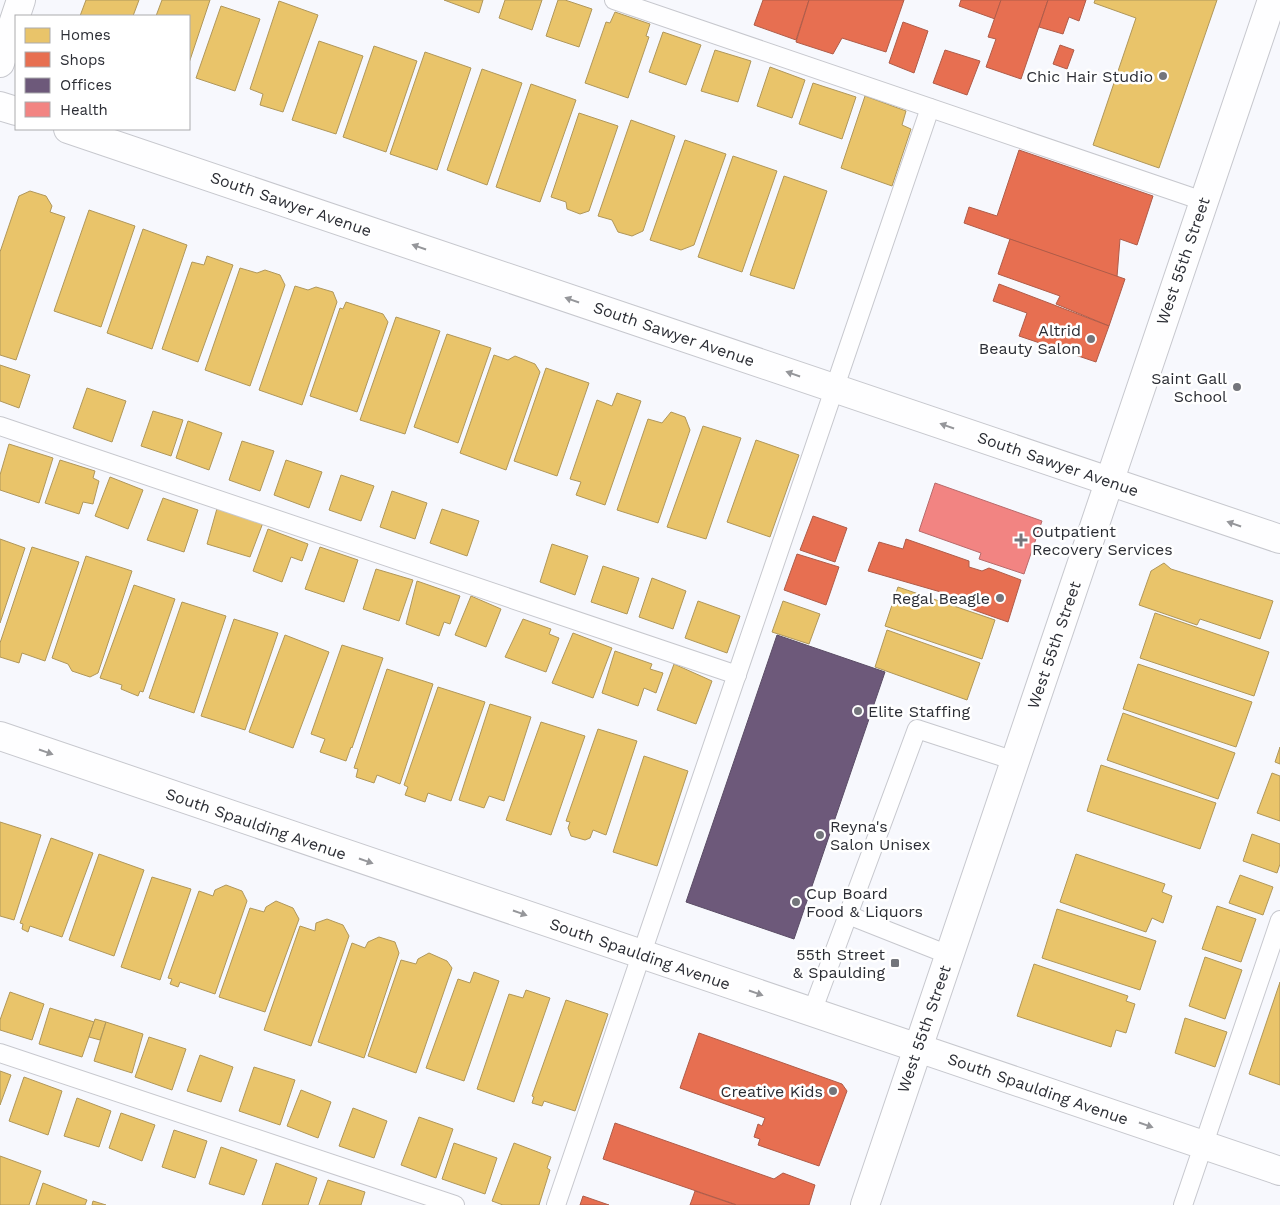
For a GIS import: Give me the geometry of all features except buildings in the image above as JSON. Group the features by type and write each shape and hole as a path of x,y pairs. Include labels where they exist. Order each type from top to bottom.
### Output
{"street":[{"path":"17,15 22,0"},
{"name":"West 55th Street","path":"865,1205 1272,0"},
{"path":"0,63 15,20"},
{"path":"0,106 15,111"},
{"name":"South Sawyer Avenue","path":"71,130 1280,539"},
{"name":"South Spaulding Avenue","path":"0,736 1280,1171"}],"lane":[{"path":"614,0 1203,201"},
{"path":"556,1205 930,108"},
{"path":"0,426 738,675"},
{"path":"812,1012 917,729 1015,760"},
{"path":"848,915 949,954"},
{"path":"1183,1205 1280,920"},
{"path":"0,1053 455,1205"}],"place":[{"name":"Chic Hair Studio","path":"1163,76"},
{"name":"Altrid Beauty Salon","path":"1091,339"},
{"name":"Saint Gall School","path":"1237,387"},
{"name":"Outpatient Recovery Services","path":"1021,540"},
{"name":"Regal Beagle","path":"1000,598"},
{"name":"Elite Staffing","path":"858,711"},
{"name":"Reyna's Salon Unisex","path":"820,835"},
{"name":"Cup Board Food & Liquors","path":"796,902"},
{"name":"55th Street & Spaulding","path":"895,963"},
{"name":"Creative Kids","path":"833,1091"}]}
